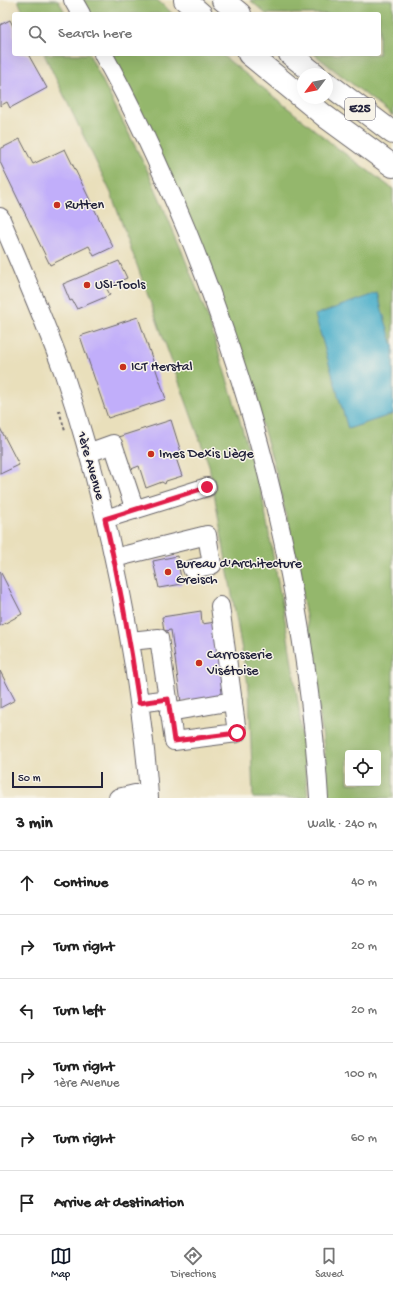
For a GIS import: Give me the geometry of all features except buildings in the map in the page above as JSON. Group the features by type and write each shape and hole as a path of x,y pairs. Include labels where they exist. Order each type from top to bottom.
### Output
{"highway":[{"path":"185,0 199,12"},
{"path":"223,0 238,12"},
{"name":"E25","path":"251,56 326,117 393,166"},
{"path":"292,56 308,68"},
{"name":"E25","path":"333,88 393,133"}],"street":[{"path":"73,0 80,12"},
{"path":"104,56 145,134 176,205 216,304 245,391 281,530 303,647 319,798"},
{"name":"1ère Avenue","path":"0,217 64,375 88,453 114,558 130,641 139,703 149,795"},
{"path":"88,453 113,444 135,510"},
{"path":"105,519 207,487"},
{"path":"114,558 207,536 212,565 192,569"},
{"path":"130,641 159,638 174,741 237,733 220,606"},
{"path":"139,703 168,705 233,701"},
{"path":"118,798 135,794 149,795"}],"path":[{"path":"58,406 66,435"}],"green space":[{"path":"18,0 58,0 65,12 23,12"},
{"path":"81,0 157,0 171,12 89,12"},
{"path":"250,0 393,0 393,116 317,56 381,56 381,12 264,12"},
{"path":"45,56 90,56 150,176 207,315 262,496 287,631 299,709 308,798 253,798 249,690 209,465 111,193"},
{"path":"113,56 223,56 336,147 393,189 393,798 327,798 326,763 310,640 296,560 276,472 249,380"}],"water":[{"path":"377,293 393,346 393,414 348,429 315,315"}],"place":[{"name":"Rutten","path":"57,205"},
{"name":"USI-Tools","path":"87,285"},
{"name":"ICT Herstal","path":"123,367"},
{"name":"Imes Dexis Liège","path":"151,454"},
{"name":"Bureau d'Architecture Greisch","path":"168,572"},
{"name":"Carrosserie Visétoise","path":"199,663"}],"route":[{"path":"207,487 105,519 130,641 139,703 168,699 174,741 237,733"}]}
